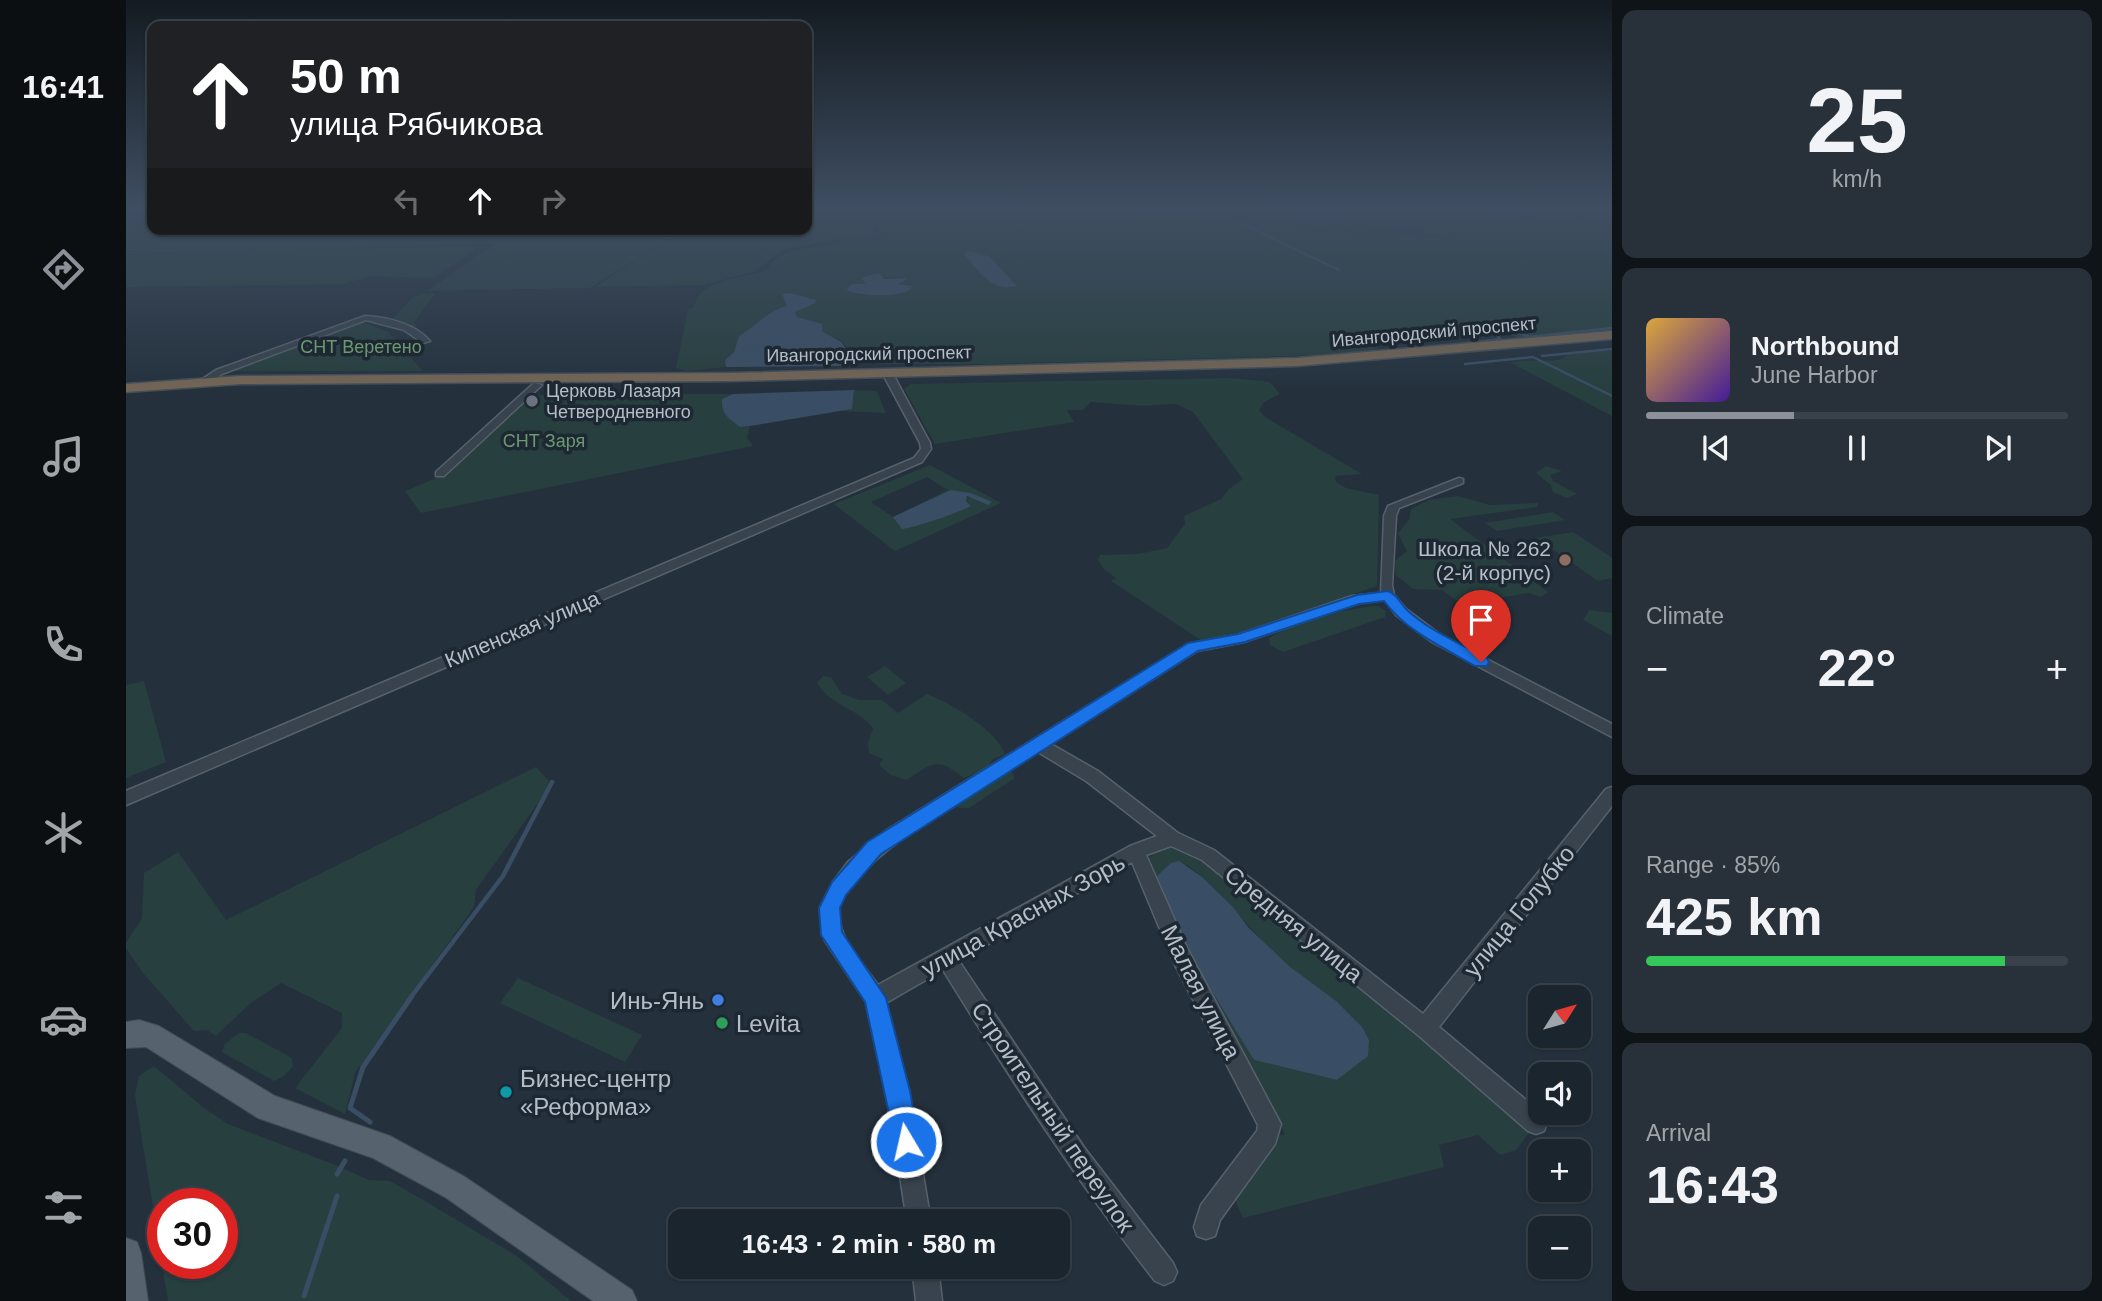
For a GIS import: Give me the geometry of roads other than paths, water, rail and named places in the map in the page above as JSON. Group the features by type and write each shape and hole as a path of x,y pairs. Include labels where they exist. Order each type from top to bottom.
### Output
{"highway":[{"name":"Ивангородский проспект","path":"126,391 203,382 731,377 1276,363 1385,357 1612,335"},
{"name":"Ивангородский проспект","path":"126,391 237,386 891,379 1333,366 1612,340"}],"main road":[{"path":"126,1035 150,1035 268,1108 391,1152 455,1187 621,1301"},
{"path":"126,1253 132,1301"}],"street":[{"path":"203,382 219,372 365,318 384,320 416,332 426,341"},
{"name":"Кипенская улица","path":"126,798 918,460 926,449 925,443 891,379"},
{"path":"440,474 537,384"},
{"path":"1459,481 1394,506 1390,516 1386,585 1388,596 1401,612 1437,639 1612,731"},
{"path":"917,1209 898,1091 875,998 832,935 829,908 839,888 854,868 893,835 1194,647 1239,639 1357,600 1388,596"},
{"name":"Средняя улица","path":"1038,744 1092,776 1172,838 1208,855 1425,1028 1528,1116"},
{"name":"улица Голубко","path":"1425,1028 1612,794"},
{"name":"улица Красных Зорь","path":"875,998 1136,851 1172,838"},
{"name":"Малая улица","path":"1136,851 1150,890 1195,989 1270,1124 1269,1131 1210,1214 1206,1227"},
{"name":"Строительный переулок","path":"947,959 1049,1118 1135,1237 1164,1272"},
{"path":"926,1279 929,1301"}],"water":[{"path":"977,270 1002,270 1017,286 1000,287"},
{"path":"881,274 884,279 908,278 898,284 912,286 911,289 898,294 880,295 848,291 847,288 852,284 866,284 861,278"},
{"path":"790,293 816,300 815,303 795,312 797,317 822,324 822,331 841,342 856,362 840,366 726,367 725,360 734,352 739,336 768,315 787,306 782,294"},
{"path":"854,390 852,409 750,426 740,427 732,421 724,412 722,404 722,399 733,394"},
{"path":"951,490 971,493 992,502 988,505 967,496 966,501 971,506 918,526 902,529 893,517"},
{"path":"1179,861 1202,877 1289,966 1336,1001 1362,1027 1369,1040 1368,1056 1337,1080 1254,1060 1188,952 1156,877 1171,863"}],"waterway":[{"path":"1518,338 1612,328"},
{"path":"1452,345 1500,339 1495,333 1515,332 1528,336"},
{"path":"1542,356 1612,349"},
{"path":"1465,364 1533,357 1612,396"},
{"path":"411,997 503,876 552,782"},
{"path":"370,1122 350,1108 363,1067 412,996"},
{"path":"337,1174 345,1161"},
{"path":"304,1296 337,1196"}],"place":[{"name":"Церковь Лазаря Четверодневного","path":"532,401"},
{"name":"Школа № 262 (2-й корпус)","path":"1565,560"},
{"name":"Инь-Янь","path":"718,1000"},
{"name":"Levita","path":"722,1023"},
{"name":"Бизнес-центр «Реформа»","path":"506,1092"}],"park label":[{"name":"СНТ Веретено","path":"361,347"},
{"name":"СНТ Заря","path":"544,441"}]}
